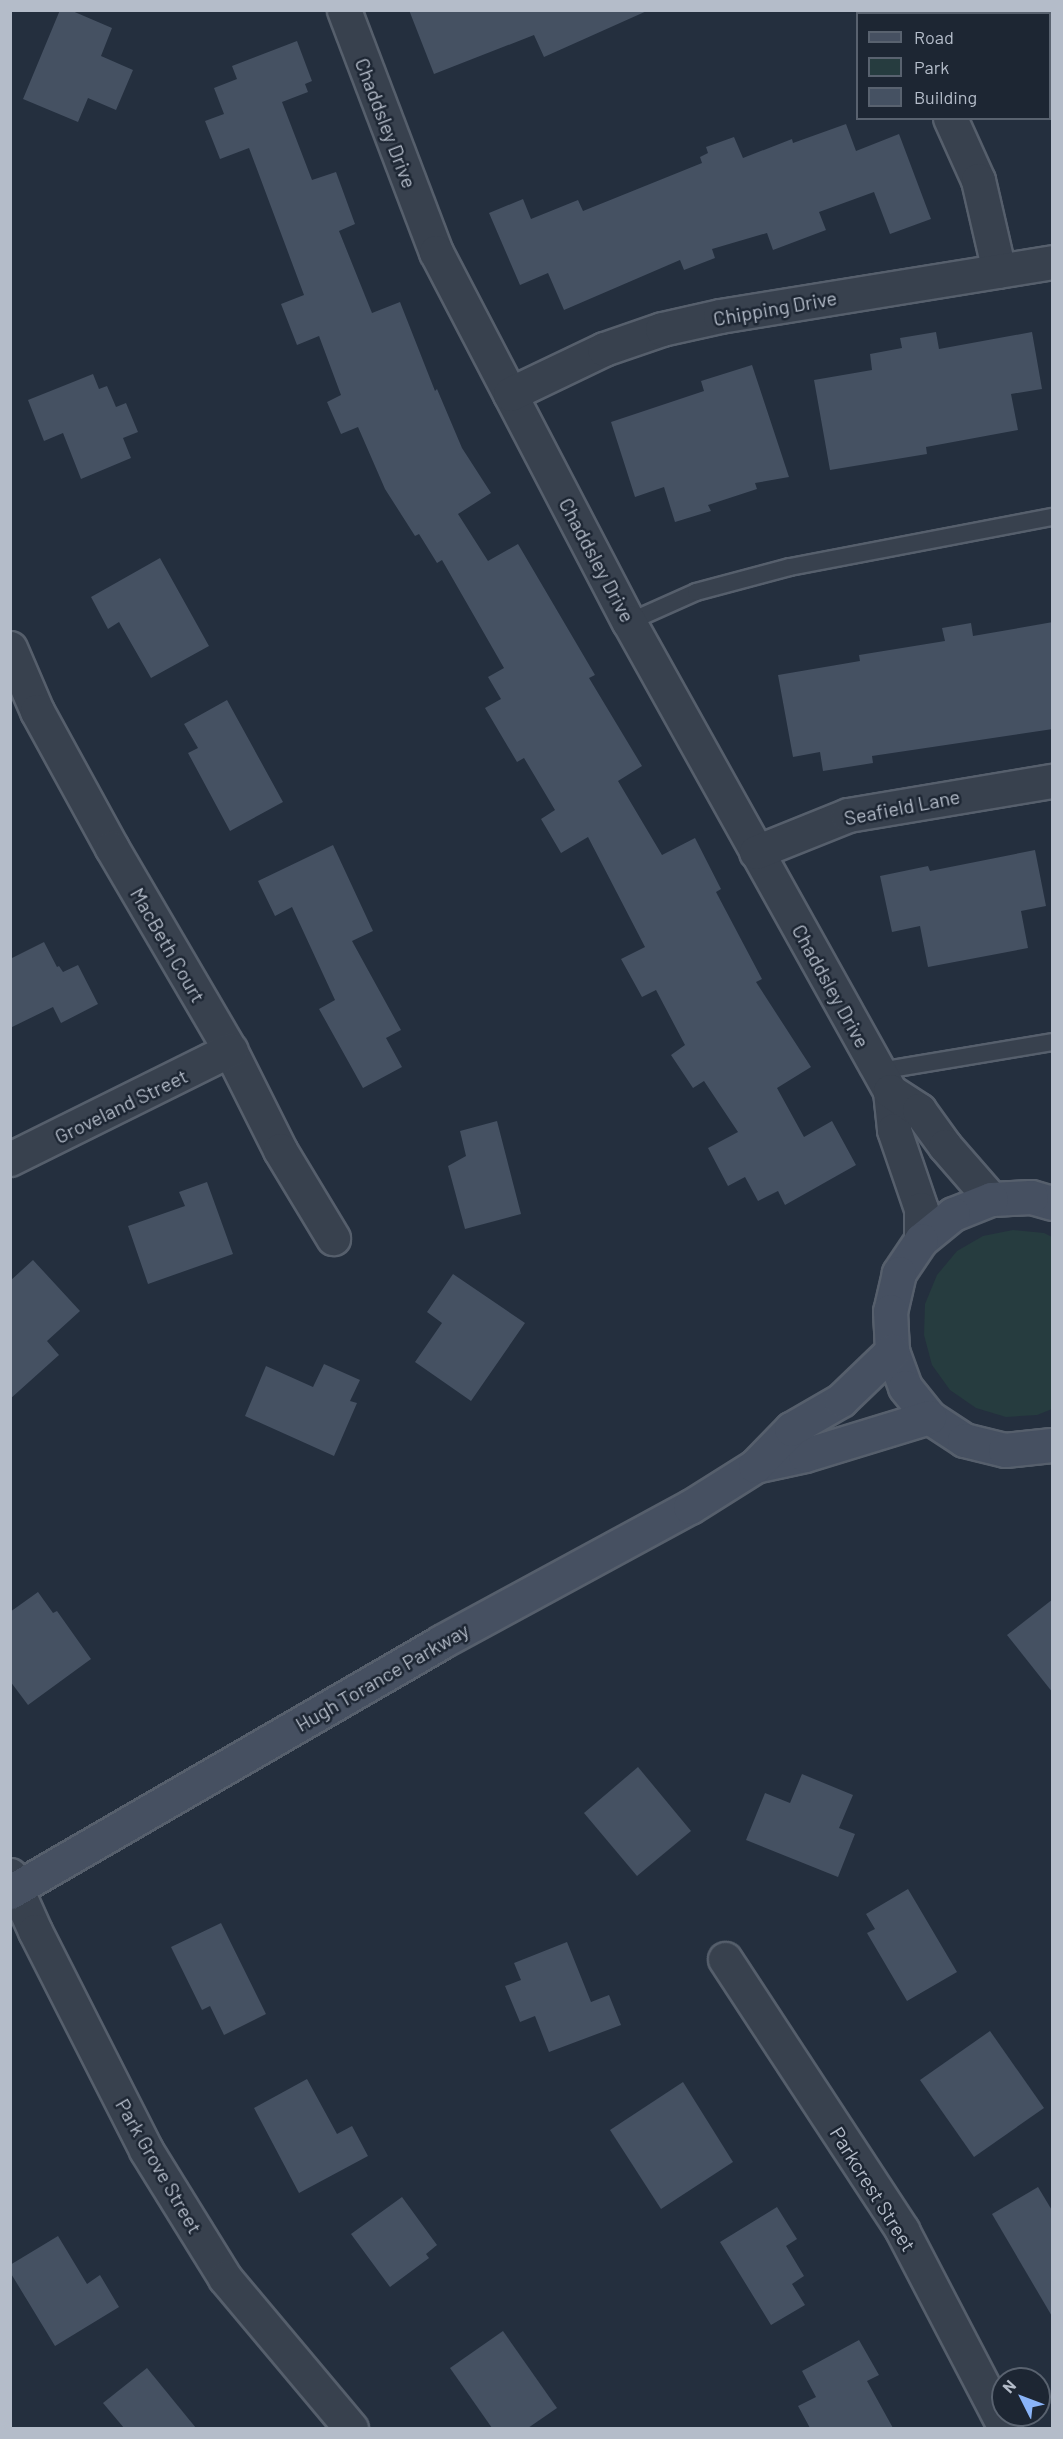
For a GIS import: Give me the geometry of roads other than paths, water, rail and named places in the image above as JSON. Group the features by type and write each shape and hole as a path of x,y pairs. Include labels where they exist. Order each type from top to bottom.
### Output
{"street":[{"name":"Chaddsley Drive","path":"344,10 436,252 629,622 884,1081 894,1130 921,1209 921,1240"},
{"path":"951,120 978,180 999,271"},
{"name":"Chipping Drive","path":"510,394 604,349 662,329 720,316 1053,262"},
{"name":"MacBeth Court","path":"10,648 37,711 112,848 230,1050 280,1150 333,1238"},
{"name":"Seafield Lane","path":"756,852 848,815 1053,780"},
{"name":"Groveland Street","path":"10,1159 230,1050"},
{"name":"Chaddsley Drive","path":"884,1081 919,1110 945,1146 991,1199"},
{"path":"1051,1448 1005,1450 964,1440 929,1416 905,1387 892,1351 890,1311 899,1273 921,1240 953,1214 991,1199 1031,1197 1053,1203"},
{"name":"Hugh Torance Parkway","path":"13,1885 441,1642 690,1507 755,1466 791,1429 841,1400 892,1351"},
{"name":"Hugh Torance Parkway","path":"755,1466 805,1455 929,1416"},
{"name":"Park Grove Street","path":"13,1885 146,2150 219,2268 351,2428"},
{"name":"Parkcrest Street","path":"725,1959 902,2230 1005,2428"}],"lane":[{"path":"629,622 696,592 790,567 1053,517"},
{"path":"884,1081 1053,1042"}]}
